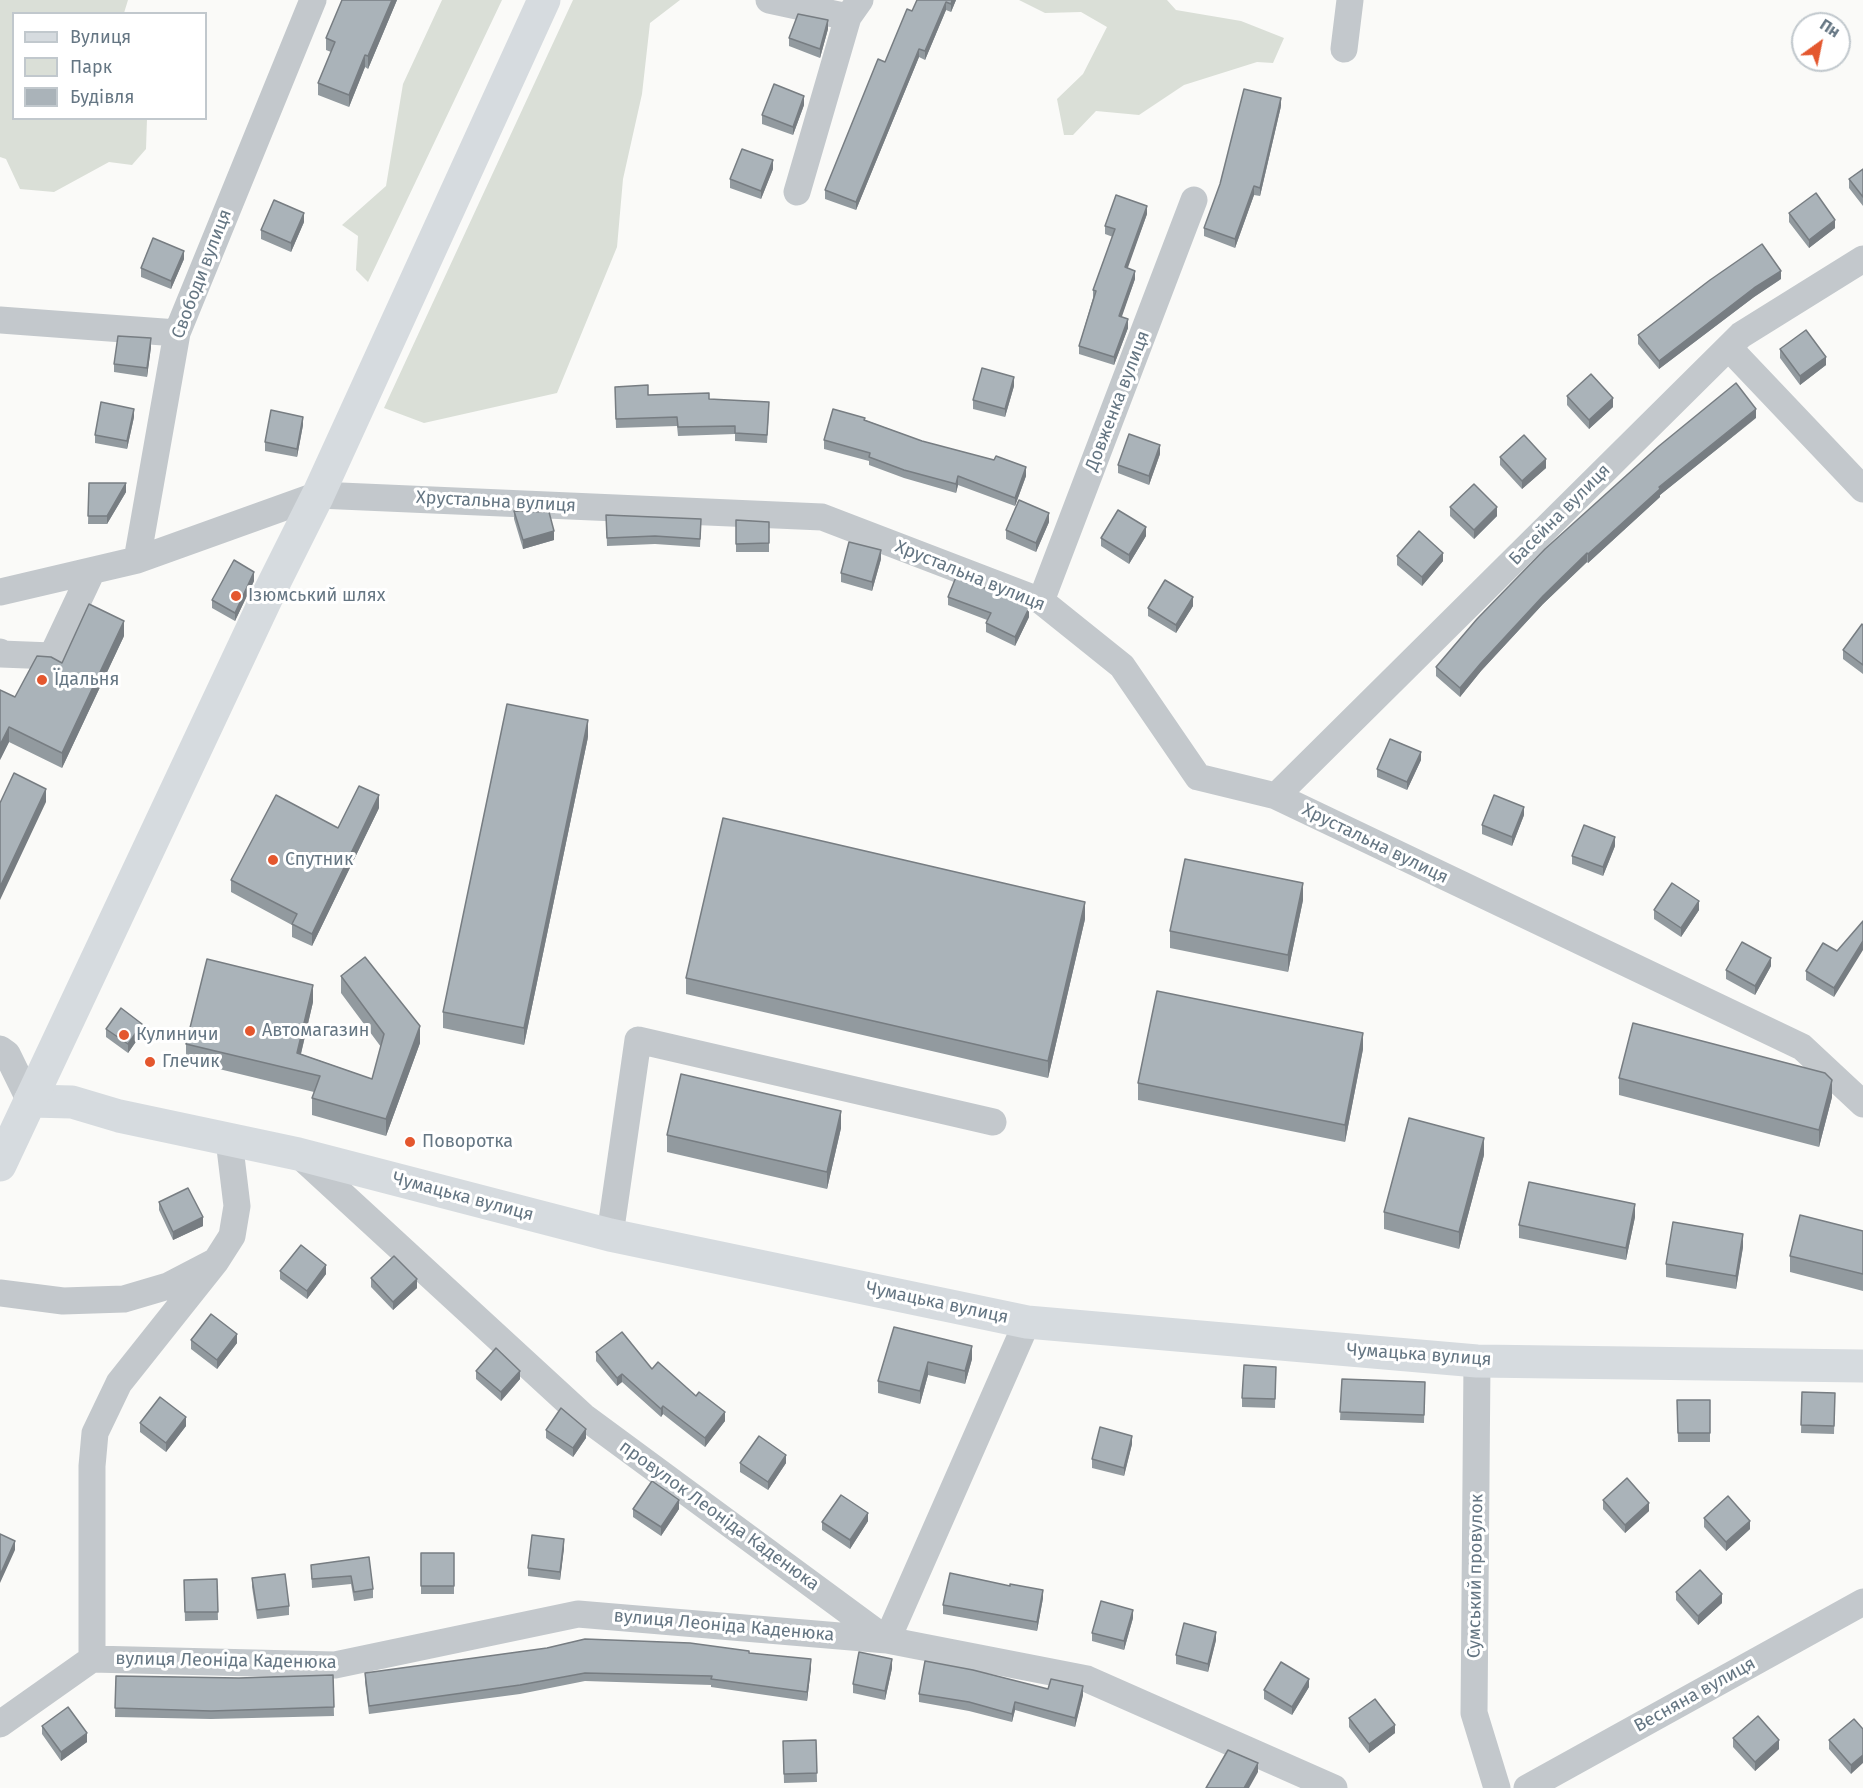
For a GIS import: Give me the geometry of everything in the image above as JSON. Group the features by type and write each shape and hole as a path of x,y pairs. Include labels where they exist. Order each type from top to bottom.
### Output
{"main road":[{"path":"0,1165 262,608 318,495 544,0"},
{"name":"Чумацька вулиця","path":"30,1101 72,1102 119,1116 298,1154 610,1236 1027,1322 1478,1361 1863,1366"}],"street":[{"name":"Свободи вулиця","path":"137,560 177,333 313,0"},
{"path":"769,0 854,8 797,192"},
{"path":"1344,49 1350,0"},
{"name":"Довженка вулиця","path":"1041,601 1194,200"},
{"name":"Басейна вулиця","path":"1276,796 1741,335 1863,259"},
{"path":"0,320 177,333"},
{"path":"1729,348 1863,489"},
{"path":"0,592 137,560 318,495"},
{"name":"Хрустальна вулиця","path":"318,495 822,517 1041,601 1122,666 1198,777 1276,796 1802,1047 1863,1104"},
{"path":"0,652 1,654 52,656 92,571"},
{"path":"610,1236 638,1040 993,1122"},
{"path":"0,1049 7,1054 30,1101"},
{"name":"вулиця Леоніда Каденюка","path":"92,1659 92,1466 95,1433 119,1383 216,1261 232,1236 237,1206 229,1140"},
{"name":"провулок Леоніда Каденюка","path":"298,1154 583,1416 886,1640"},
{"path":"0,1293 63,1301 124,1299 168,1287 216,1261"},
{"path":"886,1640 1027,1322"},
{"name":"Сумський провулок","path":"1478,1361 1474,1713 1497,1788"},
{"name":"Весняна вулиця","path":"1527,1788 1863,1602"},
{"name":"вулиця Леоніда Каденюка","path":"0,1724 92,1659 335,1665 578,1614 886,1640 1087,1679 1287,1777 1334,1788"}],"green space":[{"path":"0,0 128,0 124,12 12,12 12,120 147,120 146,149 132,165 109,162 54,192 20,189 6,159 0,157"},
{"path":"442,0 502,0 368,282 356,270 358,236 342,225 386,186 403,84"},
{"path":"573,0 680,0 650,23 642,94 623,179 617,247 557,393 424,423 384,408"},
{"path":"1019,0 1167,0 1176,10 1241,21 1284,38 1273,63 1257,62 1184,85 1139,115 1096,111 1073,135 1064,135 1057,99 1083,74 1107,27 1081,12 1045,13"}],"building":[{"path":"342,0 392,0 368,56 365,55 349,95 318,83 335,42 326,38"},
{"path":"917,0 952,0 951,4 946,2 925,51 919,49 856,202 825,190 878,59 885,62 907,9 912,11"},
{"path":"798,14 828,20 820,49 789,38"},
{"path":"774,84 804,96 793,127 762,115"},
{"path":"1244,89 1281,98 1260,188 1254,186 1235,239 1204,228 1220,184"},
{"path":"742,149 773,160 761,191 730,179"},
{"path":"1863,169 1863,197 1849,179"},
{"path":"1816,193 1835,220 1809,240 1789,213"},
{"path":"1116,195 1147,206 1125,267 1135,271 1119,316 1128,319 1114,357 1079,346 1096,291 1093,290 1115,229 1105,226"},
{"path":"274,200 304,213 291,243 261,230"},
{"path":"153,238 184,251 171,281 141,268"},
{"path":"1762,244 1781,271 1754,288 1659,361 1638,335"},
{"path":"1806,330 1826,357 1800,376 1780,349"},
{"path":"118,336 151,338 147,368 114,364"},
{"path":"982,368 1014,377 1005,409 973,400"},
{"path":"1591,374 1613,398 1589,420 1567,396"},
{"path":"1736,383 1756,409 1659,487 1660,489 1587,553 1543,596 1460,688 1436,667 1477,619 1545,549 1659,446"},
{"path":"648,385 648,395 709,393 709,399 769,402 767,435 735,433 735,426 678,427 677,417 616,419 615,387"},
{"path":"101,402 134,409 127,441 95,435"},
{"path":"833,409 865,418 864,420 922,441 994,460 996,456 1026,467 1015,498 958,476 956,484 904,470 869,457 870,453 824,440"},
{"path":"271,410 303,417 297,449 265,442"},
{"path":"1129,434 1160,445 1149,476 1118,465"},
{"path":"1524,435 1546,459 1522,481 1500,457"},
{"path":"89,483 126,483 107,516 88,516"},
{"path":"1474,484 1497,507 1474,530 1450,507"},
{"path":"1019,500 1049,513 1036,543 1006,530"},
{"path":"1118,510 1146,527 1129,555 1101,538"},
{"path":"514,511 549,512 554,531 523,540"},
{"path":"606,515 701,519 700,539 655,536 607,538"},
{"path":"736,520 769,522 769,543 736,544"},
{"path":"1419,531 1443,553 1422,577 1397,556"},
{"path":"849,542 881,550 872,582 841,573"},
{"path":"234,560 254,572 235,613 212,600"},
{"path":"956,577 1029,608 1015,637 986,623 991,613 948,597"},
{"path":"1165,580 1193,597 1176,625 1148,608"},
{"path":"89,604 124,621 62,753 9,727 0,745 0,690 15,697 37,656 51,657 62,663"},
{"path":"1863,625 1863,665 1843,650"},
{"path":"507,704 588,720 524,1028 443,1012"},
{"path":"1390,739 1421,752 1407,782 1377,769"},
{"path":"14,773 46,789 0,887 0,803"},
{"path":"359,786 379,795 312,934 292,924 297,914 231,880 276,795 338,828"},
{"path":"1494,795 1524,807 1512,837 1482,825"},
{"path":"723,818 1085,902 1048,1061 686,978"},
{"path":"1584,825 1615,837 1603,867 1572,856"},
{"path":"1185,859 1303,883 1288,955 1170,931"},
{"path":"1672,883 1699,901 1681,928 1654,910"},
{"path":"1863,921 1863,941 1834,988 1806,971 1823,943 1837,951"},
{"path":"1742,942 1771,958 1755,986 1726,970"},
{"path":"365,957 420,1026 386,1119 312,1098 320,1076 186,1044 207,959 313,985 297,1053 372,1079 384,1034 341,976"},
{"path":"1157,991 1363,1033 1345,1125 1138,1083"},
{"path":"121,1008 142,1024 128,1044 106,1029"},
{"path":"1633,1023 1825,1073 1832,1080 1819,1130 1619,1078"},
{"path":"681,1074 841,1111 827,1172 667,1135"},
{"path":"1409,1118 1484,1138 1459,1232 1384,1212"},
{"path":"1529,1182 1635,1204 1626,1248 1519,1225"},
{"path":"188,1188 203,1217 173,1232 159,1202"},
{"path":"1800,1215 1863,1231 1863,1274 1790,1256"},
{"path":"1673,1222 1743,1234 1736,1276 1666,1264"},
{"path":"301,1245 326,1265 307,1291 280,1271"},
{"path":"394,1256 417,1279 393,1302 371,1278"},
{"path":"211,1314 237,1334 217,1360 191,1340"},
{"path":"894,1327 972,1346 965,1371 928,1362 920,1391 878,1381"},
{"path":"622,1332 652,1369 658,1362 696,1396 699,1392 725,1412 705,1438 663,1406 661,1409 622,1374 617,1378 596,1352"},
{"path":"496,1348 520,1371 501,1392 476,1371"},
{"path":"1244,1365 1276,1367 1275,1399 1242,1398"},
{"path":"1342,1379 1425,1382 1424,1415 1340,1412"},
{"path":"1802,1392 1835,1393 1834,1426 1801,1425"},
{"path":"160,1397 186,1417 166,1443 140,1423"},
{"path":"1677,1400 1710,1400 1710,1433 1678,1433"},
{"path":"561,1408 586,1429 573,1448 546,1430"},
{"path":"1100,1427 1132,1436 1124,1468 1092,1459"},
{"path":"759,1436 786,1455 768,1482 740,1463"},
{"path":"1627,1478 1649,1503 1625,1525 1603,1500"},
{"path":"652,1481 679,1500 661,1527 633,1509"},
{"path":"841,1495 868,1513 850,1540 822,1522"},
{"path":"1728,1496 1750,1521 1726,1542 1704,1518"},
{"path":"0,1534 15,1541 0,1575"},
{"path":"532,1535 564,1539 560,1572 528,1568"},
{"path":"421,1553 454,1553 454,1586 421,1586"},
{"path":"369,1557 373,1589 354,1592 351,1576 312,1579 311,1565"},
{"path":"1700,1570 1722,1594 1698,1616 1676,1592"},
{"path":"950,1573 1010,1586 1010,1584 1043,1590 1037,1622 943,1605"},
{"path":"285,1574 289,1606 257,1610 252,1578"},
{"path":"217,1579 218,1612 185,1612 184,1580"},
{"path":"1101,1601 1133,1610 1124,1641 1092,1633"},
{"path":"1184,1623 1216,1632 1208,1664 1176,1655"},
{"path":"585,1639 690,1643 749,1651 749,1653 811,1659 807,1692 711,1679 712,1676 585,1673 520,1685 369,1706 365,1673 547,1648"},
{"path":"859,1652 892,1659 885,1691 853,1684"},
{"path":"925,1661 973,1670 1048,1689 1051,1679 1083,1686 1075,1718 1015,1702 1012,1714 969,1702 919,1694"},
{"path":"1281,1662 1309,1679 1292,1707 1264,1690"},
{"path":"333,1675 334,1707 211,1711 115,1708 116,1676 239,1678"},
{"path":"1375,1699 1395,1725 1369,1744 1349,1718"},
{"path":"68,1707 87,1733 61,1752 42,1726"},
{"path":"1758,1716 1779,1740 1755,1762 1733,1738"},
{"path":"1854,1719 1863,1729 1863,1755 1851,1765 1829,1740"},
{"path":"816,1740 817,1773 784,1774 783,1741"},
{"path":"1228,1750 1258,1763 1244,1788 1206,1788"}],"place":[{"name":"Ізюмський шлях","path":"236,596"},
{"name":"Їдальня","path":"42,680"},
{"name":"Спутник","path":"273,860"},
{"name":"Автомагазин","path":"250,1031"},
{"name":"Кулиничи","path":"124,1035"},
{"name":"Глечик","path":"150,1062"},
{"name":"Поворотка","path":"410,1142"}]}
